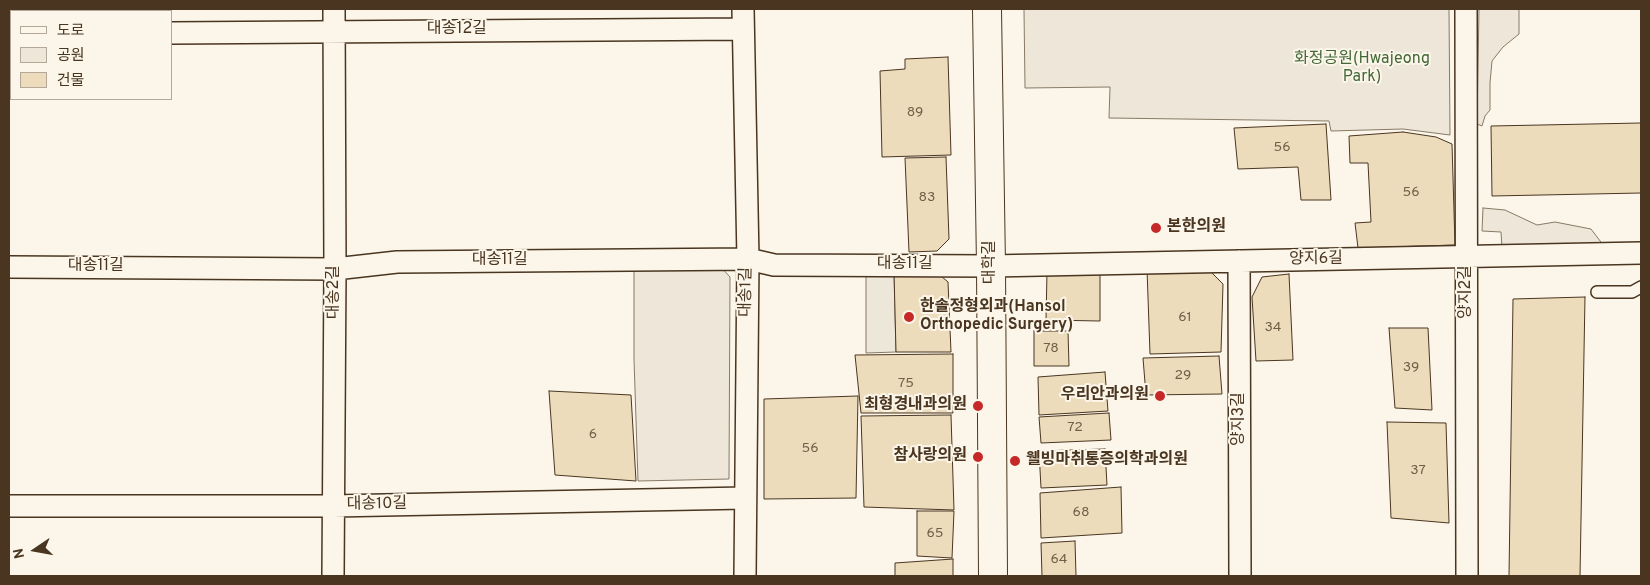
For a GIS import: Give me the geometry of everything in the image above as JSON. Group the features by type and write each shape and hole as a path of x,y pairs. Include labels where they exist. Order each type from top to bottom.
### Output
{"street":[{"name":"대송2길","path":"333,576 334,9"},
{"name":"대학길","path":"988,9 993,576"},
{"name":"양지2길","path":"1466,9 1467,576"},
{"name":"대송12길","path":"172,33 333,31 743,19"},
{"name":"대송1길","path":"743,19 748,259 744,576"},
{"name":"양지6길","path":"991,266 1641,254"},
{"name":"대송11길","path":"9,267 335,269 397,262 748,259 774,265 991,266"},
{"name":"양지3길","path":"1239,261 1240,576"},
{"name":"대송10길","path":"9,506 333,506 745,498"}],"lane":[{"path":"1596,292 1632,292 1641,287"}],"green space":[{"name":"화정공원(Hwajeong Park)","path":"1024,9 1449,9 1450,135 1403,129 1331,131 1329,121 1109,118 1110,87 1025,88"},
{"path":"1479,9 1519,9 1519,34 1503,47 1492,61 1490,110 1485,116 1482,126 1477,124"},
{"path":"1483,208 1505,210 1537,225 1555,222 1591,229 1604,246 1502,248 1501,232 1482,231"},
{"path":"719,265 730,277 729,479 638,481 634,359 634,270"}],"shaded area":[{"path":"894,272 896,352 866,353 866,274"}],"building":[{"path":"9,9 98,9 10,10 9,18"},
{"path":"948,57 951,155 882,157 880,71 905,69 905,59"},
{"path":"1641,123 1641,193 1492,196 1491,126"},
{"path":"1326,124 1331,200 1301,200 1298,167 1238,169 1234,128"},
{"path":"1403,132 1436,137 1452,144 1455,245 1358,248 1355,223 1371,222 1368,163 1350,163 1349,136"},
{"path":"946,157 949,239 937,251 909,252 905,158"},
{"path":"1207,268 1223,284 1221,352 1150,354 1147,269"},
{"name":"한솔정형외과(Hansol Orthopedic Surgery)","path":"934,270 948,282 951,352 896,352 894,272"},
{"path":"1047,272 1100,272 1100,321 1046,320"},
{"path":"1289,274 1293,360 1256,361 1252,297 1262,277"},
{"path":"1585,297 1580,576 1509,576 1513,299"},
{"path":"1389,328 1428,328 1432,410 1395,408"},
{"path":"1034,331 1068,331 1069,366 1034,366"},
{"path":"953,354 953,413 861,413 855,355"},
{"path":"1219,356 1222,394 1146,395 1143,358"},
{"path":"1105,372 1108,411 1039,415 1038,377"},
{"path":"549,391 631,395 636,481 555,475"},
{"path":"858,396 856,498 764,499 764,399"},
{"path":"1109,413 1111,440 1041,443 1039,417"},
{"path":"951,415 954,510 864,507 861,416"},
{"path":"1387,422 1446,423 1449,523 1391,518"},
{"path":"1105,449 1107,485 1041,488 1039,451"},
{"path":"1121,487 1122,533 1041,538 1040,493"},
{"path":"917,511 954,511 952,558 917,556"},
{"path":"1075,541 1076,576 1042,576 1041,543"},
{"path":"953,559 953,576 895,576 895,563"}],"place":[{"name":"본한의원","path":"1156,228"},
{"name":"한솔정형외과(Hansol Orthopedic Surgery)","path":"909,317"},
{"name":"우리안과의원","path":"1160,396"},
{"name":"최형경내과의원","path":"978,406"},
{"name":"참사랑의원","path":"978,457"},
{"name":"웰빙마취통증의학과의원","path":"1015,461"}]}
